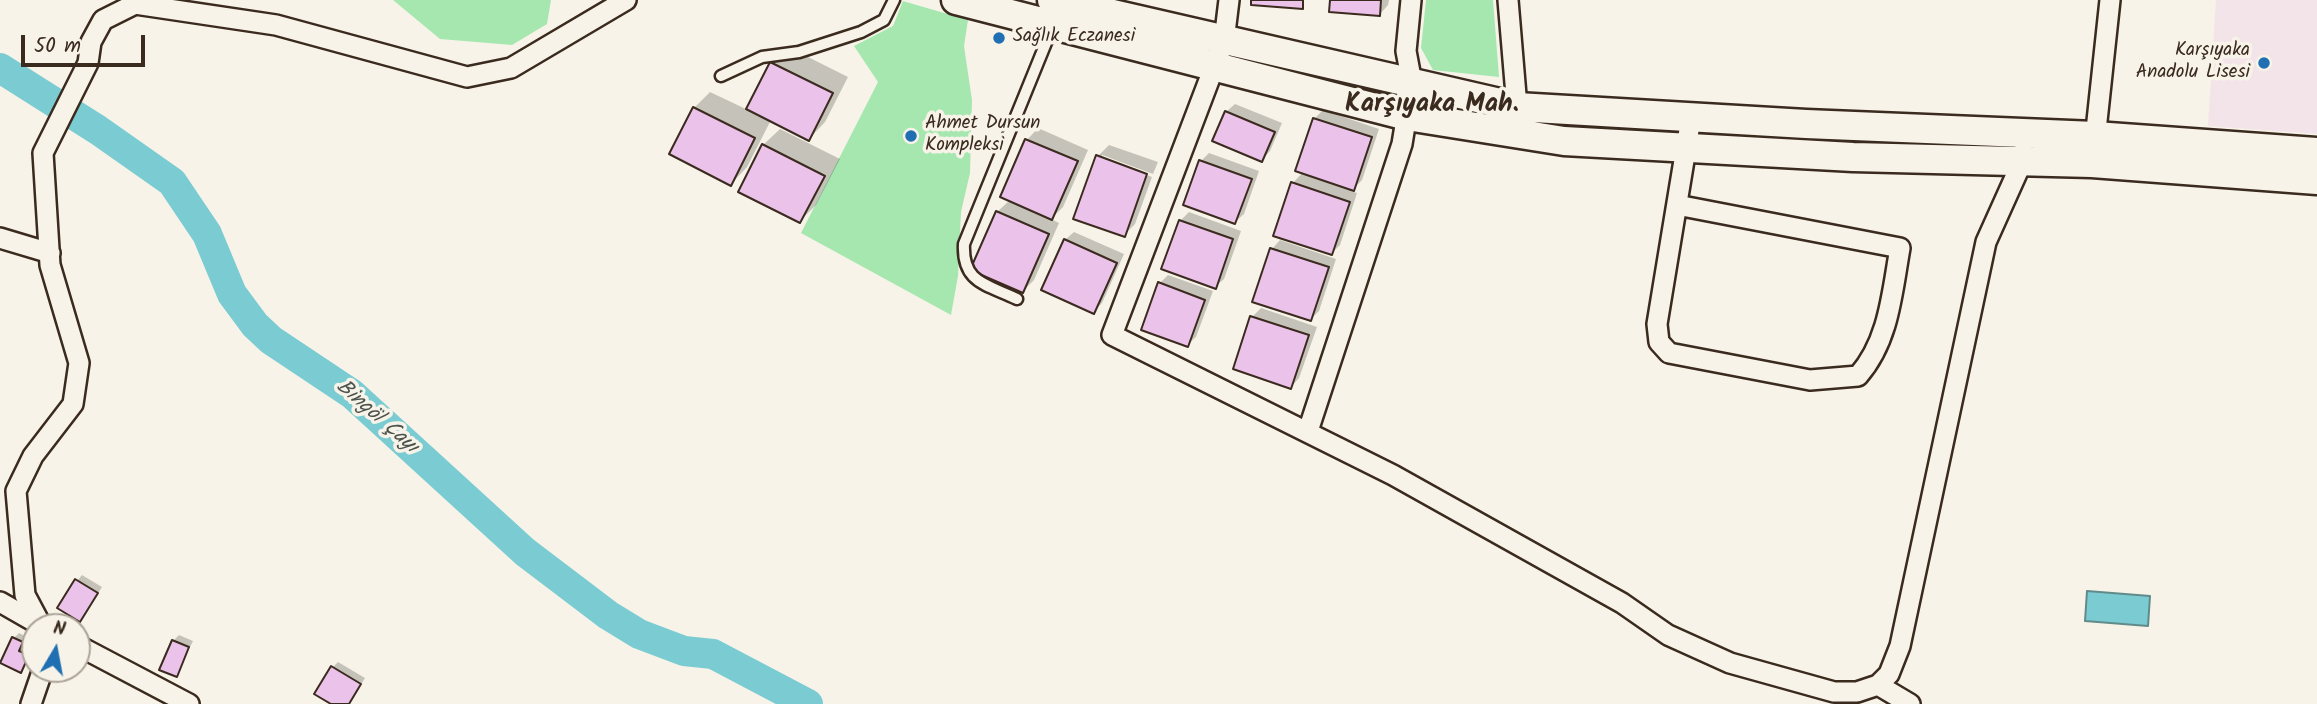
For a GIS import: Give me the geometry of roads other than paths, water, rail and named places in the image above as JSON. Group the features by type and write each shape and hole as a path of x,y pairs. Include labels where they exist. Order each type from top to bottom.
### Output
{"street":[{"path":"35,613 25,595 16,491 33,456 74,404 79,363 50,253 43,153 88,63 92,42 103,20 135,4 276,25 467,77 511,68 626,0"},
{"path":"956,0 1054,6 1220,53 1407,116 1564,141 2022,162 2094,149 2317,152"},
{"path":"1229,0 1220,53 1112,335 1308,431 1622,603 1668,635 1718,657 1784,680 1834,692 1857,692 1878,685 1889,674 1900,646 1986,242 2022,162 2025,132"},
{"path":"1308,431 1402,144 1412,83 1406,51 1411,0"},
{"path":"1508,0 1517,107"},
{"path":"2094,149 2110,0"},
{"path":"1220,53 1412,83 1517,107 1691,118 2025,132 2094,149 2317,180"},
{"path":"1677,205 1900,248 1886,327 1871,361 1858,376 1810,380 1669,353 1659,342 1657,324 1691,118"},
{"path":"0,238 50,253"},
{"path":"0,602 21,614"},
{"path":"91,652 189,704"},
{"path":"31,704 38,683"},
{"path":"1878,685 1910,704"}],"lane":[{"path":"721,76 762,57 799,52 861,32 884,19 894,0"},
{"path":"1017,299 969,276 963,263 964,244 1054,6"}],"water":[{"path":"2087,591 2150,596 2148,626 2085,621"}],"waterway":[{"name":"Bingöl Çayı","path":"0,68 98,130 172,182 207,234 232,294 255,325 271,340 352,394 525,552 608,615 639,634 684,651 713,654 808,704"}],"place":[{"name":"Sağlık Eczanesi","path":"999,38"},
{"name":"Karşıyaka Anadolu Lisesi","path":"2264,63"},
{"name":"Ahmet Dursun Kompleksi","path":"911,136"}],"district":[{"name":"Karşıyaka Mah.","path":"1432,107"}]}
